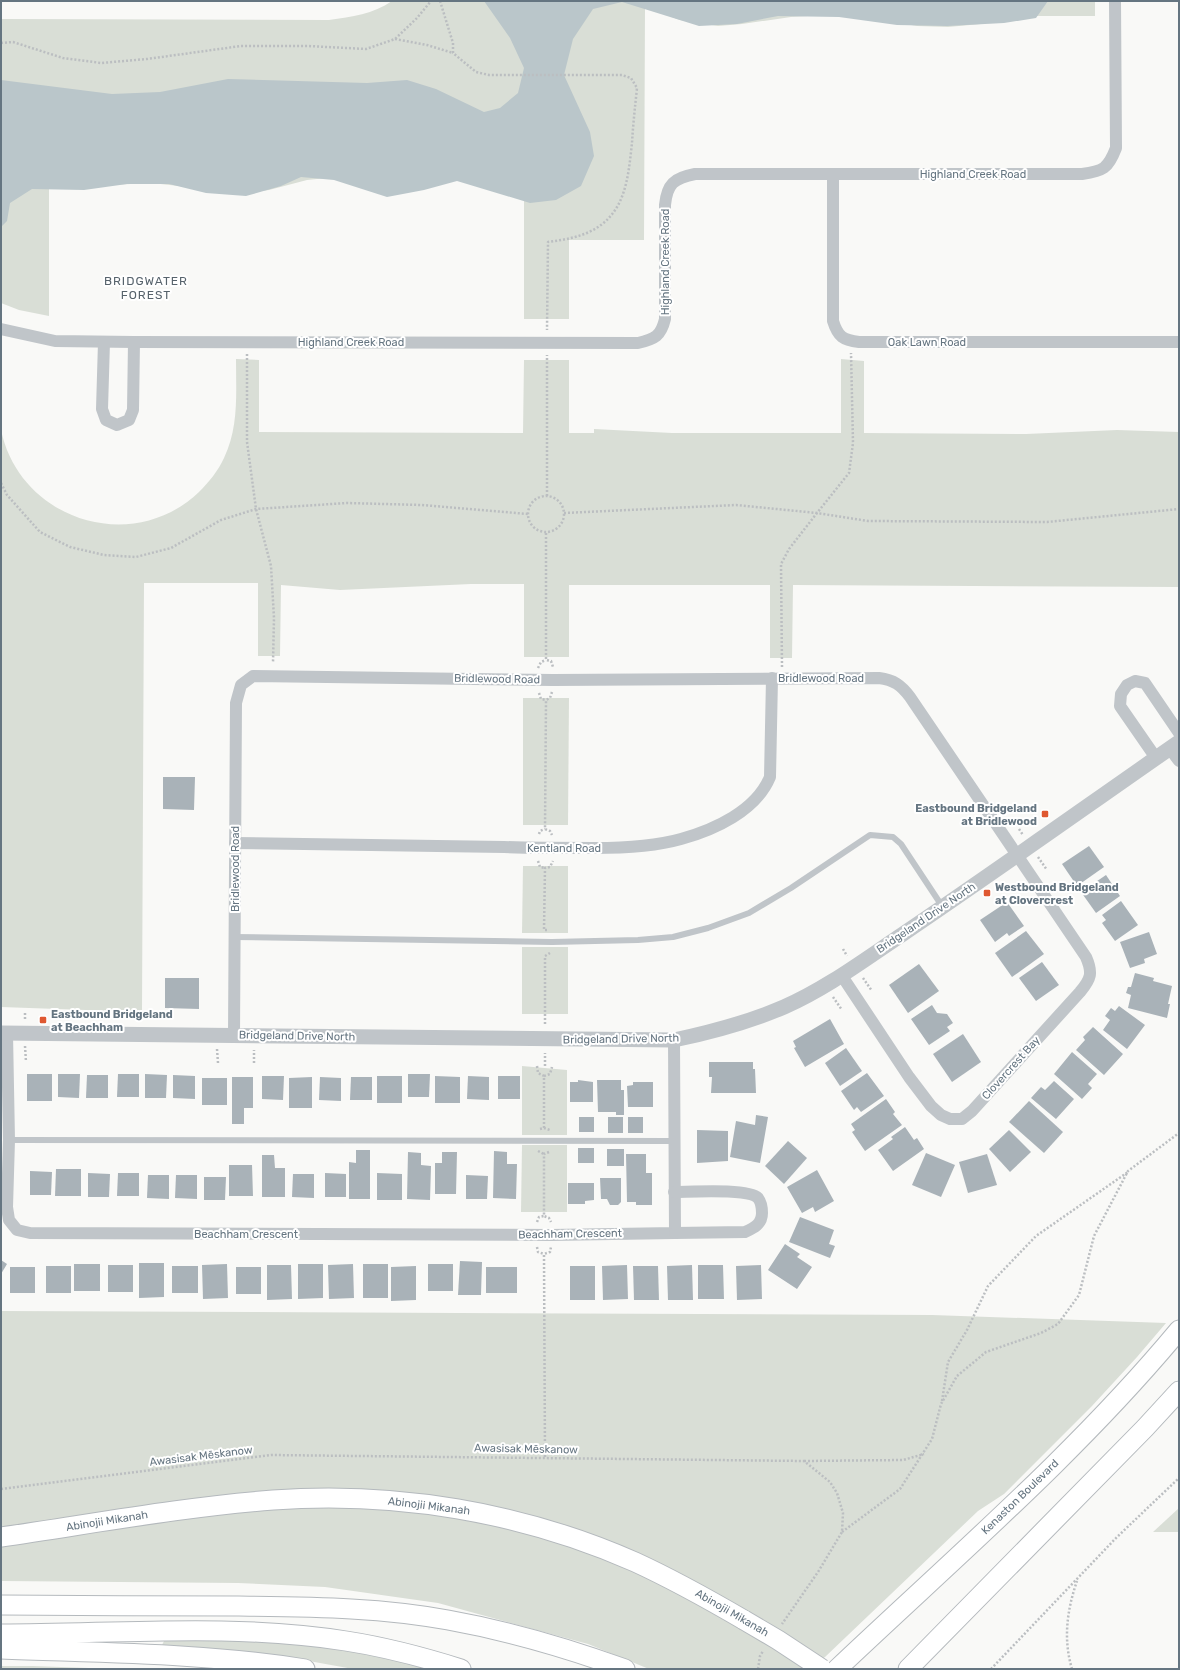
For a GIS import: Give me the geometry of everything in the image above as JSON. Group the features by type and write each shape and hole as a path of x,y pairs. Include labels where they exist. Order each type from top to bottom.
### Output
{"main road":[{"name":"Kenaston Boulevard","path":"851,1655 1055,1464 1126,1391 1179,1330"},
{"path":"908,1669 1145,1428 1179,1391"},
{"name":"Abinojii Mikanah","path":"1,1537 209,1506 267,1500 340,1498 398,1501 476,1512 559,1534 634,1562 670,1579 744,1620 823,1669"},
{"path":"1,1606 295,1607 353,1609 405,1614 447,1619 533,1639 562,1647 625,1669"},
{"path":"1,1634 212,1632 295,1635 346,1641 397,1651 461,1669"},
{"path":"1,1649 196,1657 272,1664 305,1669"},
{"path":"823,1669 851,1655"},
{"path":"837,1669 851,1655"}],"street":[{"name":"Highland Creek Road","path":"1,329 55,341 104,342 638,343 653,339 663,329 665,319 666,192 674,182 683,176 695,174 1074,174 1099,172 1111,162 1116,148 1115,1"},
{"name":"Oak Lawn Road","path":"833,175 833,321 837,333 847,341 1179,342"},
{"path":"104,342 102,409 106,420 117,424 129,420 133,410 134,342"},
{"name":"Bridlewood Road","path":"234,1036 236,703 241,685 253,676 553,680 777,678 889,679 898,683 910,697 1017,855"},
{"name":"Kentland Road","path":"235,843 627,848 680,840 724,822 741,811 766,787 770,777 777,678"},
{"path":"1156,758 1120,706 1121,694 1127,685 1135,681 1145,683 1179,733"},
{"path":"1174,745 1179,761"},
{"name":"Bridgeland Drive North","path":"4,1033 545,1040 674,1040 718,1030 784,1007 821,989 842,976 943,908 1174,745"},
{"name":"Clovercrest Bay","path":"842,976 909,1077 931,1106 941,1115 950,1119 962,1119 972,1111 1080,992 1087,983 1091,974 1090,965 1086,957 1017,855"},
{"name":"Beachham Crescent","path":"4,1033 9,1140 7,1207 9,1220 17,1230 30,1233 551,1235 745,1232 755,1228 762,1219 762,1206 757,1198 744,1192 674,1192"},
{"path":"674,1040 675,1233"}],"lane":[{"path":"234,937 552,942 638,940 673,937 708,928 749,913 776,898 870,835 893,837 901,844 943,908"},
{"path":"9,1140 674,1141"}],"path":[{"path":"1,43 13,42 63,58 101,63 147,59 241,46 308,46 366,49 395,39 417,18 431,1"},
{"path":"440,1 453,43 453,53"},
{"path":"395,39 427,45 453,53 476,72 489,75 622,75 631,78 637,88 628,182 621,201 608,219 591,232 572,238 548,242 546,496"},
{"path":"247,352 247,442 256,509 271,566 274,618 273,677"},
{"path":"777,678 781,564 817,513 849,473 853,443 851,353"},
{"path":"1,483 7,495 40,532 70,547 104,555 136,557 172,548 221,520 256,509 347,503 422,505 528,514"},
{"path":"546,496 557,500 563,508 564,513 561,524 552,532 546,533 535,529 531,525 528,514 529,508 536,500 546,496"},
{"path":"564,513 736,505 817,513 868,521 1046,522 1179,508"},
{"path":"545,1066 545,956 550,953 552,942 550,932 544,930 545,868 550,867 553,861 552,836 550,831 545,829 546,700 550,698 553,680 553,667 551,661 546,660 546,533"},
{"path":"536,1066 538,1073 544,1076 550,1074 552,1067"},
{"path":"544,1076 544,1128 550,1130 552,1140 549,1152 544,1154 544,1216 549,1218 551,1224 550,1252 544,1254 545,1457"},
{"path":"781,1625 818,1572 842,1532 900,1489 924,1454 932,1439 941,1404 948,1362 967,1330 988,1286 1036,1236 1128,1172 1179,1133"},
{"path":"941,1404 957,1376 986,1352 1041,1333 1058,1324 1078,1295 1094,1236 1128,1172"},
{"name":"Awasisak Mēskanow","path":"1,1489 271,1455 804,1461 903,1460 924,1454"},
{"path":"804,1461 830,1482 837,1493 843,1513 842,1532"},
{"path":"991,1669 1116,1538 1179,1478"},
{"path":"1072,1669 1068,1657 1066,1638 1069,1610 1078,1578"},
{"path":"758,1669 760,1656 768,1645"}],"shaded area":[{"path":"392,1 1095,1 1095,16 1013,16 981,24 948,27 917,26 863,17 825,15 791,17 718,26 680,20 645,7 644,240 569,240 569,319 524,319 524,195 462,180 347,181 327,178 307,180 269,190 245,193 151,183 49,188 49,316 19,310 1,303 1,19 329,20 370,12"},
{"path":"484,1 1048,1 1036,18 1004,23 947,26 897,25 839,17 778,16 737,24 699,26 622,2 593,9 573,39 564,75 590,132 594,156 581,186 556,200 530,203 457,181 424,190 387,197 334,180 301,177 281,186 246,196 206,193 169,184 127,184 84,190 32,189 10,203 7,221 1,227 1,80 112,94 160,92 228,79 367,83 407,80 436,89 484,112 500,108 518,93 524,68 510,38"},
{"path":"236,359 259,360 259,432 523,433 524,360 569,360 569,433 594,433 594,429 672,433 841,433 841,359 864,361 864,433 1026,434 1117,430 1179,432 1179,587 793,585 792,658 770,658 770,585 569,585 569,657 524,657 524,584 471,584 340,590 281,585 280,656 258,656 258,583 144,583 142,1012 1,1007 1,430 12,461 31,487 54,506 82,519 112,524 142,522 172,511 199,492 222,463 229,446 236,410"},
{"path":"523,698 569,698 568,825 523,825"},
{"path":"523,866 568,866 568,933 522,933"},
{"path":"522,947 568,947 568,1014 522,1014"},
{"path":"522,1066 567,1070 567,1135 522,1135"},
{"path":"522,1145 567,1145 567,1212 521,1212"},
{"path":"1,1311 932,1315 1166,1323 1092,1406 1004,1494 978,1511 825,1657 809,1669 649,1669 588,1644 438,1603 325,1587 238,1583 1,1581"},
{"path":"1179,1508 1179,1532 1153,1532"},
{"path":"231,1639 341,1648 440,1669 353,1669 298,1659 162,1645 164,1641"},
{"path":"1,1666 33,1666 117,1669 1,1669"}],"building":[{"path":"163,777 195,777 194,810 163,809"},
{"path":"1089,846 1104,867 1077,886 1062,864"},
{"path":"1106,875 1120,896 1096,913 1081,892"},
{"path":"1121,901 1138,925 1115,941 1102,923 1106,920 1102,915"},
{"path":"1007,902 1024,926 1009,936 1007,933 995,942 980,920"},
{"path":"1026,931 1044,954 1012,977 995,953"},
{"path":"1149,932 1157,954 1144,959 1145,963 1130,968 1120,942"},
{"path":"1042,962 1059,985 1036,1001 1019,978"},
{"path":"919,964 939,991 908,1013 889,985"},
{"path":"1135,973 1154,978 1153,981 1172,986 1167,1018 1128,1008 1131,995 1126,993 1128,987 1131,987"},
{"path":"165,978 199,978 199,1009 165,1008"},
{"path":"932,1005 937,1013 947,1014 953,1023 947,1027 950,1031 929,1045 911,1019"},
{"path":"1119,1006 1145,1025 1127,1049 1103,1030 1110,1020 1105,1016 1111,1008 1115,1011"},
{"path":"830,1019 844,1044 805,1067 794,1048 796,1047 793,1041"},
{"path":"1093,1027 1123,1054 1104,1075 1076,1050 1085,1040 1083,1037"},
{"path":"963,1034 981,1062 952,1082 933,1054"},
{"path":"846,1048 862,1071 840,1086 825,1063"},
{"path":"1072,1052 1097,1074 1088,1084 1092,1088 1082,1099 1054,1074"},
{"path":"709,1062 753,1062 753,1069 755,1069 756,1093 711,1093 712,1077 709,1077"},
{"path":"867,1073 884,1096 861,1112 857,1107 854,1110 841,1091"},
{"path":"27,1074 52,1074 52,1101 27,1101"},
{"path":"58,1074 80,1074 79,1098 58,1097"},
{"path":"118,1074 139,1074 139,1097 117,1097"},
{"path":"145,1074 167,1075 166,1098 145,1098"},
{"path":"408,1074 430,1074 429,1097 408,1097"},
{"path":"87,1075 108,1075 108,1098 86,1098"},
{"path":"173,1075 195,1076 195,1099 173,1098"},
{"path":"262,1076 284,1076 283,1100 262,1099"},
{"path":"377,1076 402,1076 402,1103 377,1103"},
{"path":"435,1076 460,1077 460,1103 435,1103"},
{"path":"468,1076 489,1077 489,1100 467,1099"},
{"path":"498,1076 520,1076 520,1099 498,1099"},
{"path":"232,1077 253,1077 253,1108 244,1108 244,1124 232,1124"},
{"path":"312,1077 312,1108 289,1108 289,1078"},
{"path":"320,1077 341,1078 341,1101 319,1100"},
{"path":"351,1077 372,1077 372,1100 350,1100"},
{"path":"202,1078 227,1078 227,1105 202,1105"},
{"path":"578,1080 593,1082 593,1102 570,1102 570,1082 578,1082"},
{"path":"597,1080 621,1080 621,1090 624,1090 624,1115 616,1115 616,1112 598,1112"},
{"path":"1054,1081 1074,1099 1056,1119 1031,1098 1041,1087 1045,1090"},
{"path":"633,1082 653,1082 653,1107 628,1107 627,1086 633,1085"},
{"path":"886,1099 895,1112 893,1114 902,1125 865,1151 852,1132 855,1130 851,1124"},
{"path":"1029,1101 1063,1132 1044,1153 1009,1122"},
{"path":"756,1115 768,1117 760,1163 730,1157 736,1121 755,1125"},
{"path":"579,1117 594,1117 594,1132 579,1132"},
{"path":"608,1117 623,1117 623,1133 608,1133"},
{"path":"628,1117 643,1117 643,1133 628,1133"},
{"path":"905,1127 914,1140 917,1138 924,1149 893,1171 878,1150 893,1139 891,1137"},
{"path":"697,1130 728,1131 728,1161 697,1163"},
{"path":"1009,1130 1031,1152 1010,1172 989,1149"},
{"path":"788,1141 807,1158 784,1184 765,1166"},
{"path":"578,1148 594,1148 594,1163 578,1163"},
{"path":"607,1149 624,1149 624,1166 607,1166"},
{"path":"356,1150 370,1150 370,1199 349,1199 349,1162 356,1163"},
{"path":"494,1151 507,1152 507,1164 517,1164 516,1199 493,1198"},
{"path":"408,1152 421,1153 421,1165 431,1166 430,1200 407,1199"},
{"path":"442,1152 457,1152 456,1194 435,1194 435,1163 442,1163"},
{"path":"926,1153 955,1165 941,1197 912,1185"},
{"path":"626,1154 646,1154 646,1173 652,1173 652,1205 636,1205 636,1202 627,1202"},
{"path":"987,1154 997,1185 968,1193 959,1162"},
{"path":"262,1155 274,1155 275,1168 285,1168 285,1197 262,1197"},
{"path":"229,1165 252,1165 253,1196 229,1196"},
{"path":"56,1169 81,1169 81,1196 55,1196"},
{"path":"817,1170 834,1201 815,1212 813,1207 802,1213 787,1187"},
{"path":"30,1171 52,1172 51,1195 30,1195"},
{"path":"88,1173 110,1174 109,1197 88,1197"},
{"path":"118,1173 139,1173 139,1196 117,1196"},
{"path":"325,1173 346,1174 346,1197 325,1197"},
{"path":"377,1173 402,1174 402,1200 377,1200"},
{"path":"293,1174 314,1174 314,1198 292,1197"},
{"path":"148,1175 169,1175 169,1199 147,1198"},
{"path":"176,1175 197,1175 197,1199 175,1198"},
{"path":"466,1175 488,1176 487,1199 466,1199"},
{"path":"204,1177 226,1177 225,1200 204,1200"},
{"path":"600,1178 621,1178 621,1202 618,1205 610,1205 607,1199 601,1199"},
{"path":"568,1183 594,1183 594,1200 585,1201 585,1204 568,1204"},
{"path":"800,1217 834,1230 829,1244 835,1246 830,1258 789,1242"},
{"path":"785,1244 800,1254 797,1257 812,1267 797,1289 768,1270"},
{"path":"1,1260 7,1264 1,1274"},
{"path":"460,1261 482,1262 481,1295 458,1295"},
{"path":"139,1263 164,1263 164,1297 139,1298"},
{"path":"74,1264 100,1264 100,1291 74,1291"},
{"path":"227,1264 228,1298 203,1299 202,1265"},
{"path":"298,1264 323,1264 323,1298 298,1299"},
{"path":"353,1264 354,1298 329,1299 328,1265"},
{"path":"363,1264 388,1264 388,1298 363,1298"},
{"path":"428,1264 453,1264 453,1291 428,1291"},
{"path":"108,1265 133,1265 133,1292 108,1292"},
{"path":"267,1265 291,1265 292,1299 267,1300"},
{"path":"627,1265 628,1299 603,1300 602,1266"},
{"path":"692,1265 693,1300 668,1300 667,1266"},
{"path":"698,1265 723,1265 724,1299 698,1299"},
{"path":"761,1265 762,1299 737,1300 736,1266"},
{"path":"46,1266 71,1266 71,1293 46,1293"},
{"path":"172,1266 198,1266 198,1293 172,1293"},
{"path":"416,1266 416,1300 391,1301 391,1267"},
{"path":"570,1266 595,1266 595,1300 570,1300"},
{"path":"633,1266 658,1266 659,1300 634,1300"},
{"path":"10,1267 35,1267 35,1293 10,1293"},
{"path":"236,1267 261,1267 261,1294 236,1294"},
{"path":"486,1267 517,1267 517,1293 486,1293"}],"place":[{"name":"Eastbound Bridgeland at Bridlewood","path":"1045,814"},
{"name":"Westbound Bridgeland at Clovercrest","path":"987,893"},
{"name":"Eastbound Bridgeland at Beachham","path":"43,1020"}],"district":[{"name":"BRIDGWATER FOREST","path":"146,288"}]}
